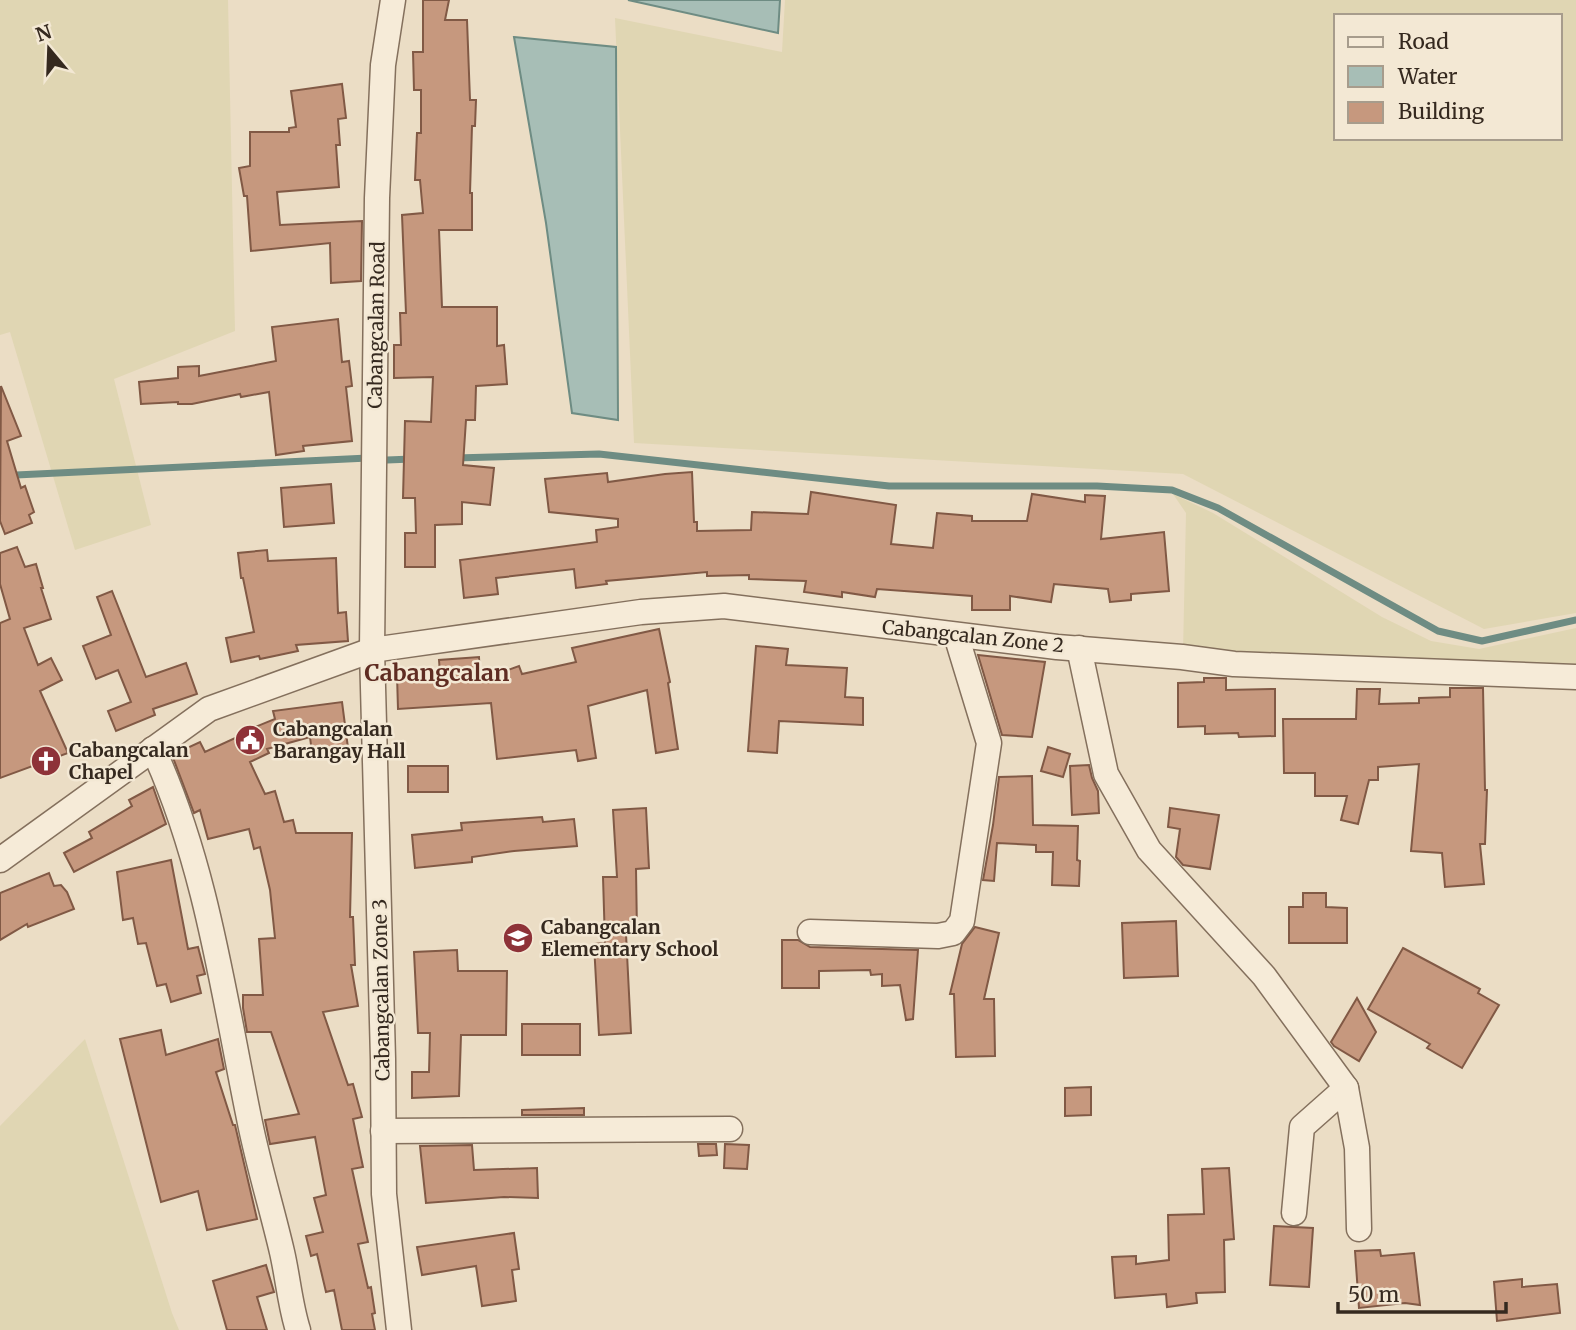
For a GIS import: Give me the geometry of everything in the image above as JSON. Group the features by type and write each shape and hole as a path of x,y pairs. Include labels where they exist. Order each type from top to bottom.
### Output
{"street":[{"name":"Cabangcalan Road","path":"372,650 377,198 383,65 393,0"},
{"name":"Cabangcalan Zone 2","path":"0,860 209,709 372,650 641,612 724,606 956,635 1234,664 1576,677"},
{"path":"810,932 939,936 953,933 962,921 989,743 956,635"},
{"path":"1079,648 1106,774 1149,850 1264,976 1346,1088 1357,1148 1359,1229"},
{"name":"Cabangcalan Zone 3","path":"372,650 384,1194 399,1330"},
{"path":"153,749 167,783 198,880 228,1005 250,1123 298,1330"},
{"path":"1294,1213 1301,1127 1346,1088"},
{"path":"383,1131 730,1129"}],"shaded area":[{"path":"0,0 228,0 235,331 114,379 151,525 75,550 10,332 0,335"},
{"path":"785,0 1576,0 1576,613 1484,629 1183,474 634,443 615,18 782,52"},
{"path":"1173,494 1213,513 1382,617 1431,641 1479,649 1576,628 1576,671 1183,652 1186,513"},
{"path":"85,1039 179,1330 0,1330 0,1126"}],"water":[{"path":"628,0 780,0 778,33"},
{"path":"514,37 616,47 618,420 572,413 546,223"}],"building":[{"path":"423,0 449,0 445,20 467,20 470,100 476,100 475,126 472,126 472,230 439,230 442,307 497,307 497,346 504,345 507,384 476,386 475,420 466,420 463,465 494,468 490,505 462,502 462,524 435,525 435,567 405,567 405,533 416,533 415,498 403,498 405,421 431,422 433,377 394,378 394,345 401,345 400,313 406,313 402,215 423,213 420,180 415,180 417,133 421,133 421,90 414,90 413,52 423,52"},
{"path":"342,84 346,118 338,119 340,145 336,145 339,187 277,192 280,225 362,221 361,281 331,283 330,243 251,251 247,196 244,196 239,168 250,166 250,132 289,132 289,128 296,127 291,91"},
{"path":"338,319 342,362 349,361 352,386 346,387 352,441 303,446 304,451 276,455 269,392 241,397 240,394 192,404 141,404 139,382 178,378 178,367 199,366 199,376 276,361 272,327"},
{"path":"1,386 21,436 7,441 21,488 25,486 34,512 29,515 32,523 5,534 0,521"},
{"path":"692,472 694,522 697,522 697,531 751,530 752,512 808,514 811,492 896,505 891,544 933,548 937,513 972,516 972,521 1027,521 1032,494 1085,502 1085,495 1105,496 1101,539 1164,532 1169,591 1131,594 1131,600 1110,602 1108,589 1054,584 1051,602 1010,596 1010,610 972,610 972,596 877,589 875,597 842,592 842,597 804,592 806,581 749,579 749,575 707,576 707,572 606,581 607,584 576,588 574,569 496,578 498,594 464,598 460,560 597,542 596,530 618,527 618,519 549,512 545,479 607,473 608,482"},
{"path":"331,484 334,523 284,527 281,488"},
{"path":"17,547 25,567 36,564 51,619 24,628 38,665 51,658 62,680 40,691 68,753 0,778 0,623 10,619 0,584 0,553"},
{"path":"267,550 268,561 336,558 338,613 346,612 348,641 296,645 298,651 231,662 226,638 254,632 238,553"},
{"path":"112,591 146,677 186,663 197,694 153,709 155,715 116,731 108,711 131,702 118,670 96,679 83,646 111,635 97,597"},
{"path":"659,629 670,682 668,683 678,749 656,753 647,690 588,706 596,758 578,761 576,750 497,759 491,703 398,709 397,675 440,673 439,660 479,657 480,680 519,666 522,674 576,662 572,648"},
{"path":"756,646 788,649 786,665 847,668 845,697 863,698 863,725 779,721 777,753 748,751"},
{"path":"978,655 1045,662 1032,737 1002,735"},
{"path":"1204,678 1226,678 1226,690 1275,689 1275,736 1205,734 1205,726 1178,727 1178,683 1204,682"},
{"path":"1450,688 1483,688 1487,790 1485,844 1480,844 1484,884 1445,887 1442,853 1411,851 1419,764 1378,767 1378,780 1369,780 1358,824 1341,820 1347,796 1315,796 1315,773 1284,773 1283,719 1356,719 1357,689 1380,689 1379,704 1419,703 1419,698 1450,697"},
{"path":"342,702 348,748 312,753 310,737 267,749 269,753 250,762 265,794 275,791 284,822 293,820 296,833 352,833 350,917 353,917 355,965 351,965 358,1006 323,1012 348,1085 353,1084 362,1117 353,1119 363,1167 352,1169 368,1242 358,1244 368,1288 371,1287 375,1330 342,1330 334,1290 326,1292 317,1254 311,1256 306,1236 323,1232 314,1198 326,1195 315,1137 270,1144 265,1120 299,1114 271,1032 247,1032 243,1008 243,995 263,995 259,939 275,938 270,890 260,847 254,849 249,829 208,839 200,810 194,813 172,755 200,742 205,752 275,719 273,711"},
{"path":"1048,747 1070,754 1063,777 1041,771"},
{"path":"1089,765 1098,791 1099,813 1072,815 1070,766"},
{"path":"408,766 448,766 448,792 408,792"},
{"path":"1032,776 1033,825 1078,826 1079,886 1052,885 1053,852 1036,852 1036,845 997,843 994,881 983,880 999,777"},
{"path":"153,787 166,824 74,872 64,853 92,838 89,832 132,806 129,800"},
{"path":"646,808 649,868 636,869 637,933 626,934 631,1033 599,1035 594,944 605,943 603,877 617,877 613,810"},
{"path":"1170,808 1219,815 1210,869 1183,865 1176,857 1180,829 1168,827"},
{"path":"542,817 543,822 574,819 577,846 514,851 472,857 472,862 415,868 412,835 462,830 461,823"},
{"path":"171,860 188,949 198,947 205,974 197,976 201,993 171,1002 166,984 157,986 146,943 138,944 133,918 123,920 117,872"},
{"path":"49,873 54,886 61,885 67,892 74,909 28,927 27,924 0,940 0,893"},
{"path":"1303,893 1326,893 1326,907 1347,908 1347,943 1289,943 1289,907 1303,907"},
{"path":"1176,921 1178,976 1124,978 1122,923"},
{"path":"975,927 999,933 984,999 994,999 995,1056 956,1057 954,994 950,994 962,944"},
{"path":"782,940 798,940 810,947 918,950 913,1019 906,1020 900,985 882,986 882,974 871,975 870,970 819,971 819,988 782,988"},
{"path":"1403,948 1480,989 1478,993 1499,1005 1462,1068 1427,1048 1430,1044 1368,1009"},
{"path":"457,950 458,971 507,971 506,1035 461,1035 459,1096 412,1098 412,1072 429,1072 430,1033 418,1033 414,952"},
{"path":"1357,998 1376,1032 1359,1061 1331,1042"},
{"path":"522,1024 580,1024 580,1055 522,1055"},
{"path":"161,1030 166,1055 218,1039 224,1069 216,1072 235,1125 257,1219 207,1230 198,1191 161,1202 120,1039"},
{"path":"1091,1087 1091,1115 1065,1116 1065,1088"},
{"path":"584,1108 584,1115 522,1115 522,1110"},
{"path":"698,1144 716,1144 717,1155 699,1156"},
{"path":"725,1144 749,1145 747,1169 724,1168"},
{"path":"472,1145 474,1170 537,1168 538,1198 504,1197 426,1203 420,1146"},
{"path":"1229,1168 1234,1239 1224,1240 1225,1292 1196,1293 1197,1303 1167,1307 1166,1294 1115,1298 1112,1257 1136,1256 1136,1264 1169,1260 1168,1215 1204,1214 1202,1169"},
{"path":"1274,1226 1313,1228 1309,1287 1270,1285"},
{"path":"514,1233 519,1269 512,1270 516,1301 482,1306 476,1266 422,1275 417,1247"},
{"path":"1380,1250 1381,1256 1414,1253 1420,1305 1405,1303 1359,1308 1355,1251"},
{"path":"266,1265 274,1292 257,1297 267,1330 227,1330 213,1281"},
{"path":"1522,1279 1522,1287 1557,1284 1560,1313 1497,1321 1494,1282"}],"waterway":[{"path":"455,458 599,454 889,486 1097,486 1172,490 1218,508 1438,631 1482,641 1576,620"},
{"path":"0,479 16,475 368,458"},
{"path":"387,460 412,459"}],"place":[{"name":"Cabangcalan Barangay Hall","path":"250,740"},
{"name":"Cabangcalan Chapel","path":"46,761"},
{"name":"Cabangcalan Elementary School","path":"518,938"}],"district":[{"name":"Cabangcalan","path":"437,673"}]}
